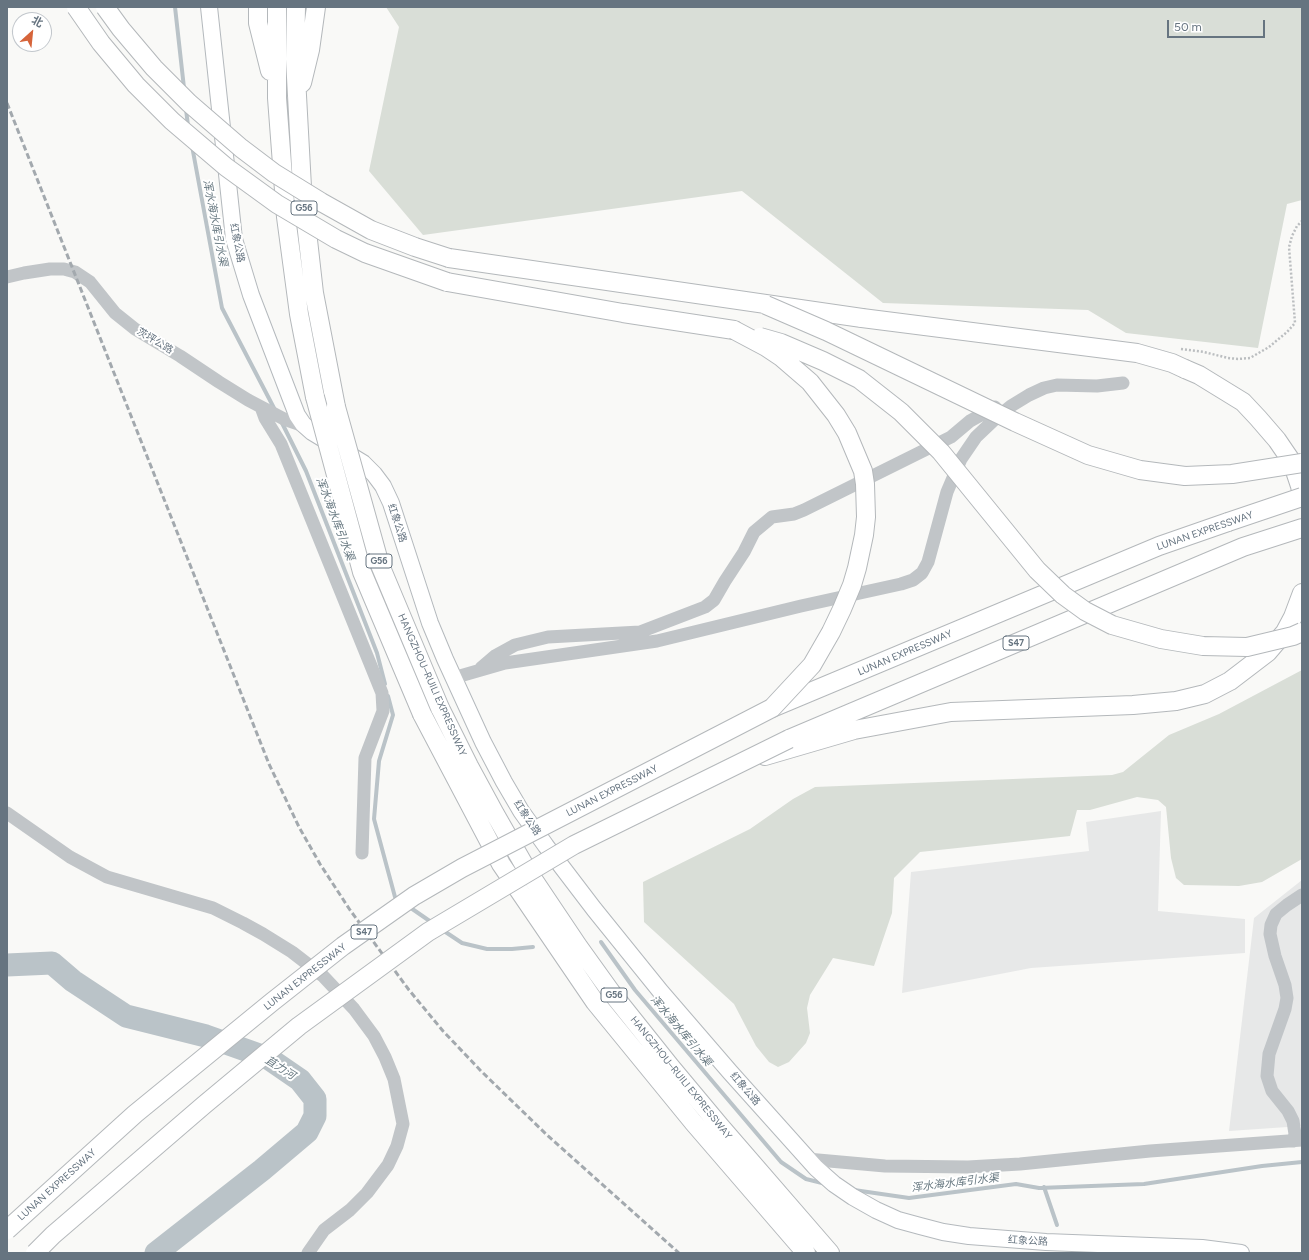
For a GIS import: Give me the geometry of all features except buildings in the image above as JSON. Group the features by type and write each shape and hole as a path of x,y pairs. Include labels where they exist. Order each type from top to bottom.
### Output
{"highway":[{"path":"76,7 101,43 136,85 177,125 226,167 277,204 336,239 365,253 447,282 617,312 734,330 781,343 823,361 859,379 901,412 941,452 1037,570 1063,595 1085,611 1112,625 1161,639 1203,646 1247,647 1293,636 1302,632"},
{"path":"105,7 146,59 189,104 224,134 274,173 371,230 449,258 766,305 1137,353 1172,363 1199,375 1243,402 1277,440 1292,462 1302,497"},
{"path":"258,7 258,23 277,98"},
{"name":"HANGZHOU–RUILI EXPRESSWAY","path":"277,7 277,98 286,217 299,314 315,397 362,572 422,714 501,864 595,1002 693,1122 806,1253"},
{"name":"HANGZHOU–RUILI EXPRESSWAY","path":"296,7 295,59 302,187 314,293 336,407 380,565 440,708 494,814 527,870 578,946 611,992 670,1066 830,1253"},
{"path":"297,105 310,50 316,7"},
{"path":"766,305 826,331 1015,422 1088,455 1140,470 1185,476 1232,474 1280,468 1302,463"},
{"path":"734,330 781,357 810,382 824,398 836,415 856,451 863,471 865,484 866,517 864,535 857,568 844,603 831,632 812,665 772,708"},
{"name":"LUNAN EXPRESSWAY","path":"7,1230 141,1109 272,1002 344,946 414,896 462,868 772,708 1159,546 1302,497"},
{"name":"S47","path":"35,1253 53,1235 134,1165 293,1031 428,932 574,845 789,739 1243,547 1302,528"},
{"path":"743,762 854,730 951,712 1133,705 1176,701 1204,694 1230,682 1268,652 1285,632 1293,617 1302,593"}],"main road":[{"name":"红象公路","path":"209,7 234,239 251,295 297,415 312,432 363,463 383,486 391,503 430,624 453,678 483,742 504,782 546,846 594,909 661,992 807,1159 828,1179 853,1197 898,1220 943,1232 969,1236 1038,1242 1202,1248 1241,1253"}],"street":[{"name":"茨坪公路","path":"7,277 50,269 64,269 75,272 90,282 115,313 125,322 263,408 287,420 307,427"},
{"path":"453,678 505,663 657,641 913,580 922,573 928,562 947,492 956,468 966,449 995,419 1029,395 1044,388 1058,385 1104,386 1123,384"},
{"path":"478,671 495,656 515,645 548,637 640,632 705,607 714,600 744,552 754,532 772,517 794,514 804,510 951,437 970,421 1007,400 1029,395"},
{"path":"263,408 265,418 281,444 382,693 383,711 365,758 362,852"},
{"path":"7,813 70,857 107,877 213,908 243,922 263,934 292,952 323,976 354,1009 374,1036 394,1079 403,1124 397,1146 388,1165 367,1193 350,1210 324,1230 308,1253"},
{"path":"807,1159 885,1166 968,1167 1298,1141 1295,1134 1293,1121 1288,1111 1272,1090 1267,1076 1269,1054 1285,1009 1287,998 1285,985 1271,944 1271,925 1276,914 1302,895"}],"path":[{"path":"1177,349 1204,352 1228,358 1244,358 1260,353 1269,347 1295,324 1290,247 1292,236 1297,226 1302,221"}],"shaded area":[{"path":"386,7 1302,7 1302,200 1287,204 1258,348 1126,333 1088,310 883,303 742,191 423,235 369,171 399,27"},
{"path":"1302,670 1302,859 1262,882 1239,886 1184,885 1176,878 1171,858 1166,807 1158,800 1137,797 1090,810 1077,810 1070,836 920,852 894,878 892,913 874,966 833,958 810,995 807,1008 810,1033 806,1043 789,1062 778,1067 769,1062 756,1046 734,1004 644,922 643,882 750,829 793,799 815,787 1112,775 1123,772 1169,735 1219,714"},
{"path":"1161,811 1158,911 1245,919 1245,953 1031,968 902,993 911,872 1089,851 1086,822"},
{"path":"1302,880 1302,1126 1229,1131 1254,918"}],"waterway":[{"name":"浑水海水库引水渠","path":"175,7 184,88"},
{"name":"浑水海水库引水渠","path":"186,109 188,126"},
{"name":"浑水海水库引水渠","path":"192,146 222,308 275,410"},
{"name":"浑水海水库引水渠","path":"281,421 306,471 377,653 385,684"},
{"name":"浑水海水库引水渠","path":"388,696 393,715 379,761 374,819 395,897 399,900"},
{"name":"浑水海水库引水渠","path":"408,906 434,924"},
{"name":"浑水海水库引水渠","path":"441,929 462,943 487,949 533,947"},
{"name":"浑水海水库引水渠","path":"601,942 635,990 781,1162 806,1179 826,1184"},
{"name":"苴力河","path":"7,965 52,963 73,981 126,1016 206,1036 268,1058 300,1080 315,1099 315,1116 307,1132 262,1170 156,1253"},
{"name":"浑水海水库引水渠","path":"854,1190 909,1198 1016,1184 1039,1188 1144,1184 1262,1166 1302,1162"},
{"path":"1044,1187 1057,1225"}],"railway":[{"path":"7,103 269,764 299,827 320,864 350,910 409,990 443,1031 481,1071 547,1135 679,1253"}]}
